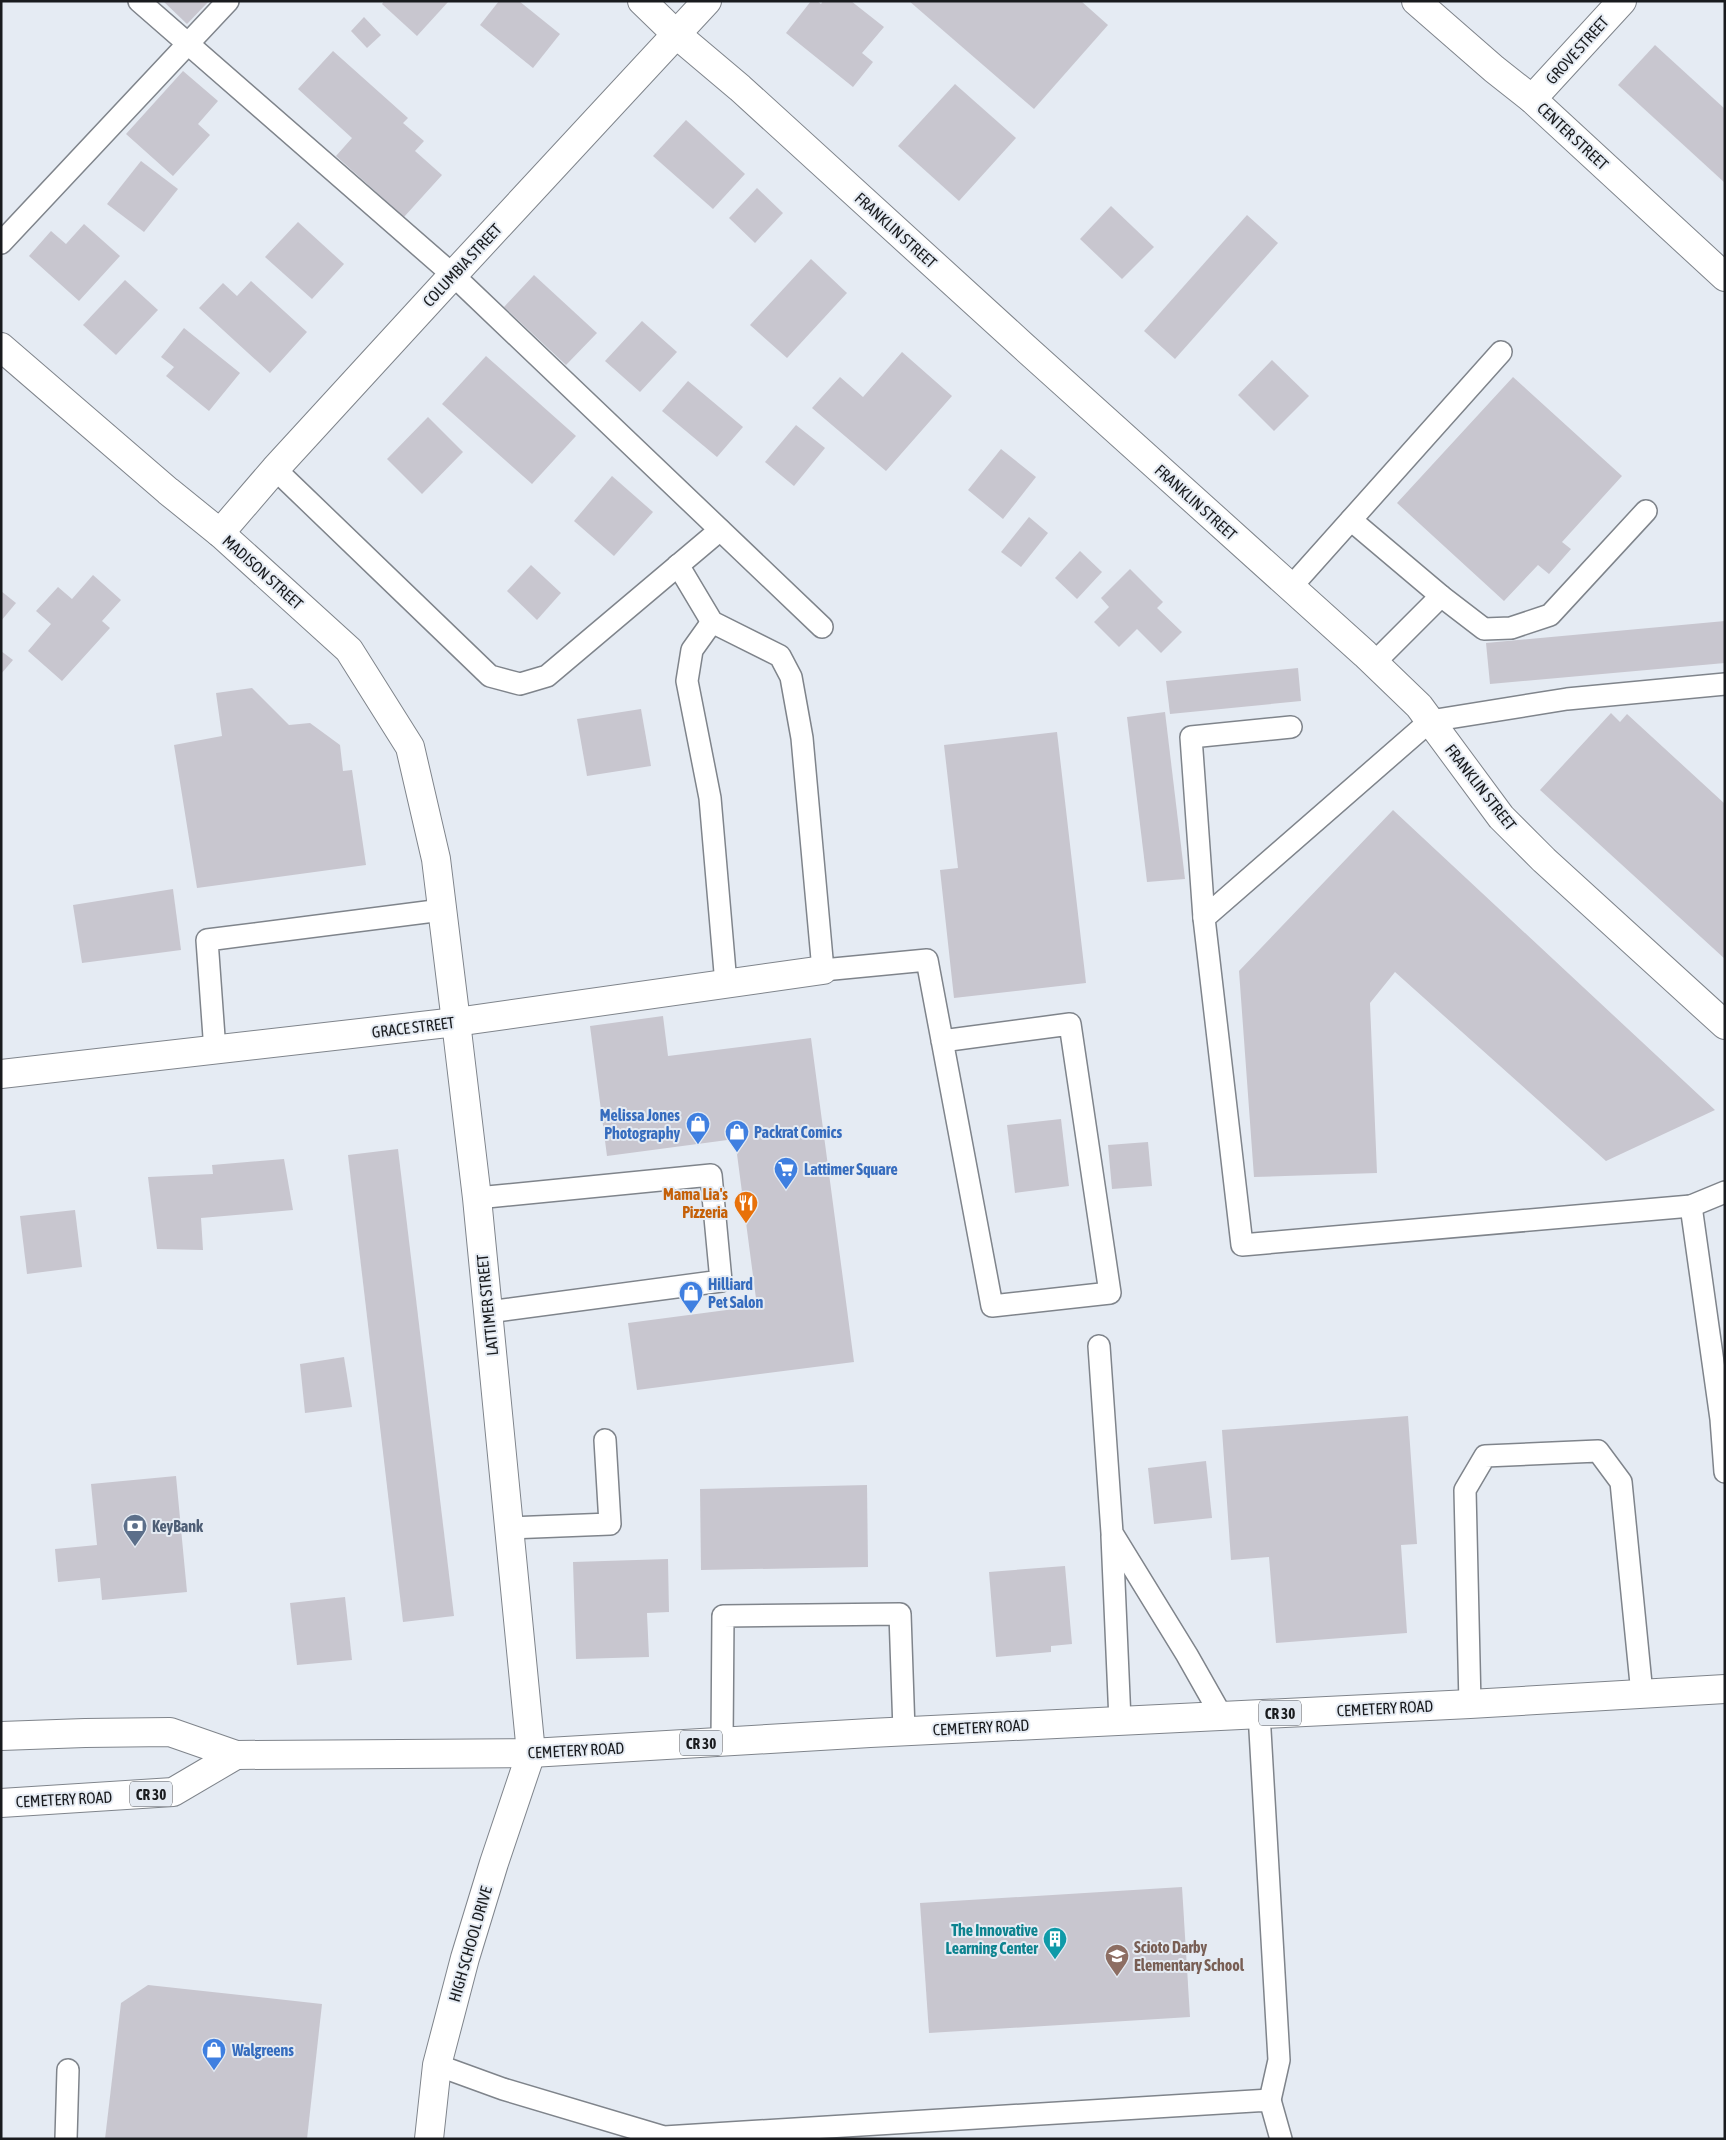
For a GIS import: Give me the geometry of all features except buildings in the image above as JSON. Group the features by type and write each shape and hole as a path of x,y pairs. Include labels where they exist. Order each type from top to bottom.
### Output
{"street":[{"name":"FRANKLIN STREET","path":"642,1 676,34 740,88 1374,663 1419,706 1501,817 1544,860 1725,1025"},
{"name":"COLUMBIA STREET","path":"220,533 275,469 708,1"},
{"name":"CENTER STREET","path":"1416,1 1494,69 1532,99 1725,277"},
{"name":"GROVE STREET","path":"1532,99 1622,1"},
{"name":"MADISON STREET","path":"1,347 168,491 220,533 349,650 410,747 436,859"},
{"name":"LATTIMER STREET","path":"436,859 476,1198 531,1753"},
{"name":"GRACE STREET","path":"1,1074 216,1051 456,1022 824,970"},
{"name":"CEMETERY ROAD","path":"1,1736 85,1732 170,1732 236,1755 531,1753 904,1731 1470,1704 1725,1688"},
{"name":"HIGH SCHOOL DRIVE","path":"429,2139 437,2065 471,1939 531,1753"},
{"name":"CEMETERY ROAD","path":"1,1803 172,1792 236,1755"}],"lane":[{"path":"139,1 453,275 822,627"},
{"path":"1,243 228,1"},
{"path":"1291,587 1501,352"},
{"path":"275,469 490,676 520,684 547,676 720,530"},
{"path":"1351,520 1441,596 1484,629 1511,628 1550,615 1646,511"},
{"path":"678,565 712,622 780,656 791,677 802,738 824,970 927,960 942,1042 992,1306 1110,1293 1070,1024 942,1042"},
{"path":"1374,663 1441,596"},
{"path":"712,622 692,650 687,681 710,798 726,984"},
{"path":"1204,918 1430,721 1567,699 1725,684"},
{"path":"1291,727 1191,737 1204,918 1242,1245 1690,1206 1725,1192"},
{"path":"216,1051 207,940 442,910"},
{"path":"476,1198 711,1176 722,1281 488,1312"},
{"path":"1690,1206 1723,1418 1725,1472"},
{"path":"1099,1346 1112,1533 1120,1721"},
{"path":"509,1528 610,1524 605,1440"},
{"path":"1470,1704 1465,1490 1484,1456 1598,1451 1621,1482 1642,1694"},
{"path":"1112,1533 1187,1655 1221,1716"},
{"path":"722,1742 723,1616 900,1614 904,1731"},
{"path":"1259,1714 1279,2060 1270,2100 1281,2139"},
{"path":"437,2065 503,2089 664,2137 697,2137 874,2124 1270,2100"},
{"path":"66,2139 68,2070"},
{"path":"874,2124 900,2139"}],"place":[{"name":"Melissa Jones Photography","path":"698,1145"},
{"name":"Packrat Comics","path":"737,1153"},
{"name":"Lattimer Square","path":"786,1190"},
{"name":"Mama Lia's Pizzeria","path":"746,1224"},
{"name":"Hilliard Pet Salon","path":"691,1314"},
{"name":"KeyBank","path":"135,1547"},
{"name":"The Innovative Learning Center","path":"1055,1960"},
{"name":"Scioto Darby Elementary School","path":"1117,1977"},
{"name":"Walgreens","path":"214,2071"}]}
